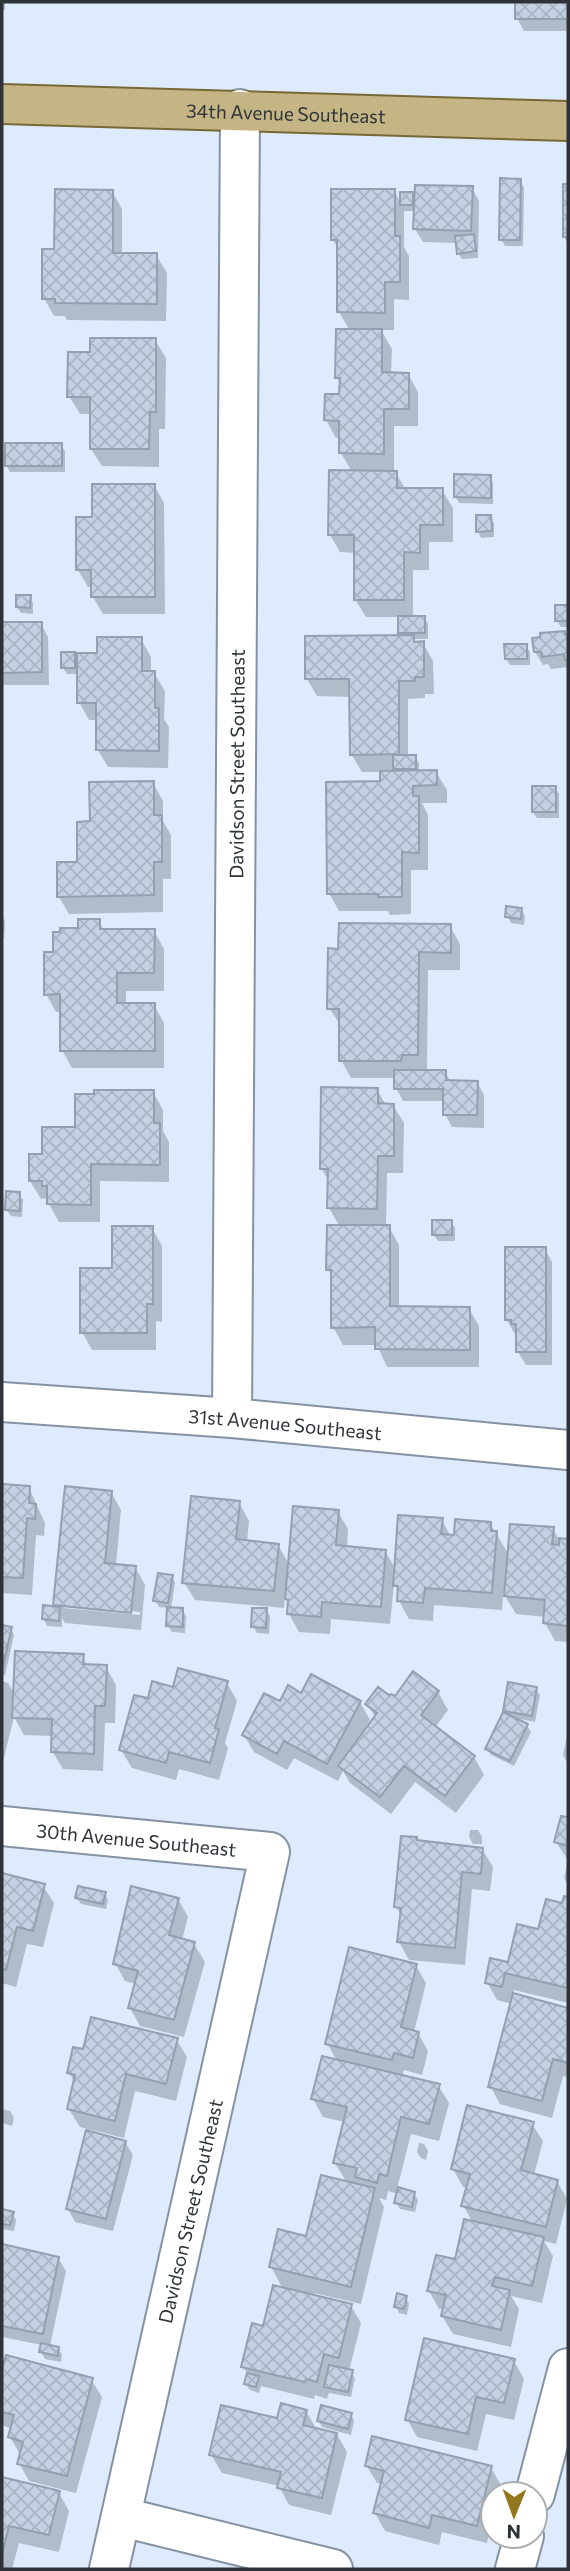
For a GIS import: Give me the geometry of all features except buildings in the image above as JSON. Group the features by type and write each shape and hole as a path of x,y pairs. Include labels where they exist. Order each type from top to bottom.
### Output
{"main road":[{"name":"34th Avenue Southeast","path":"2,104 240,109 568,121"}],"street":[{"name":"Davidson Street Southeast","path":"232,1418 240,109"},
{"name":"31st Avenue Southeast","path":"2,1402 232,1418 568,1450"},
{"name":"30th Avenue Southeast","path":"2,1826 270,1852"},
{"name":"Davidson Street Southeast","path":"109,2569 270,1852"},
{"path":"539,2480 568,2368"},
{"path":"122,2517 333,2569"},
{"path":"515,2569 520,2550"}]}
